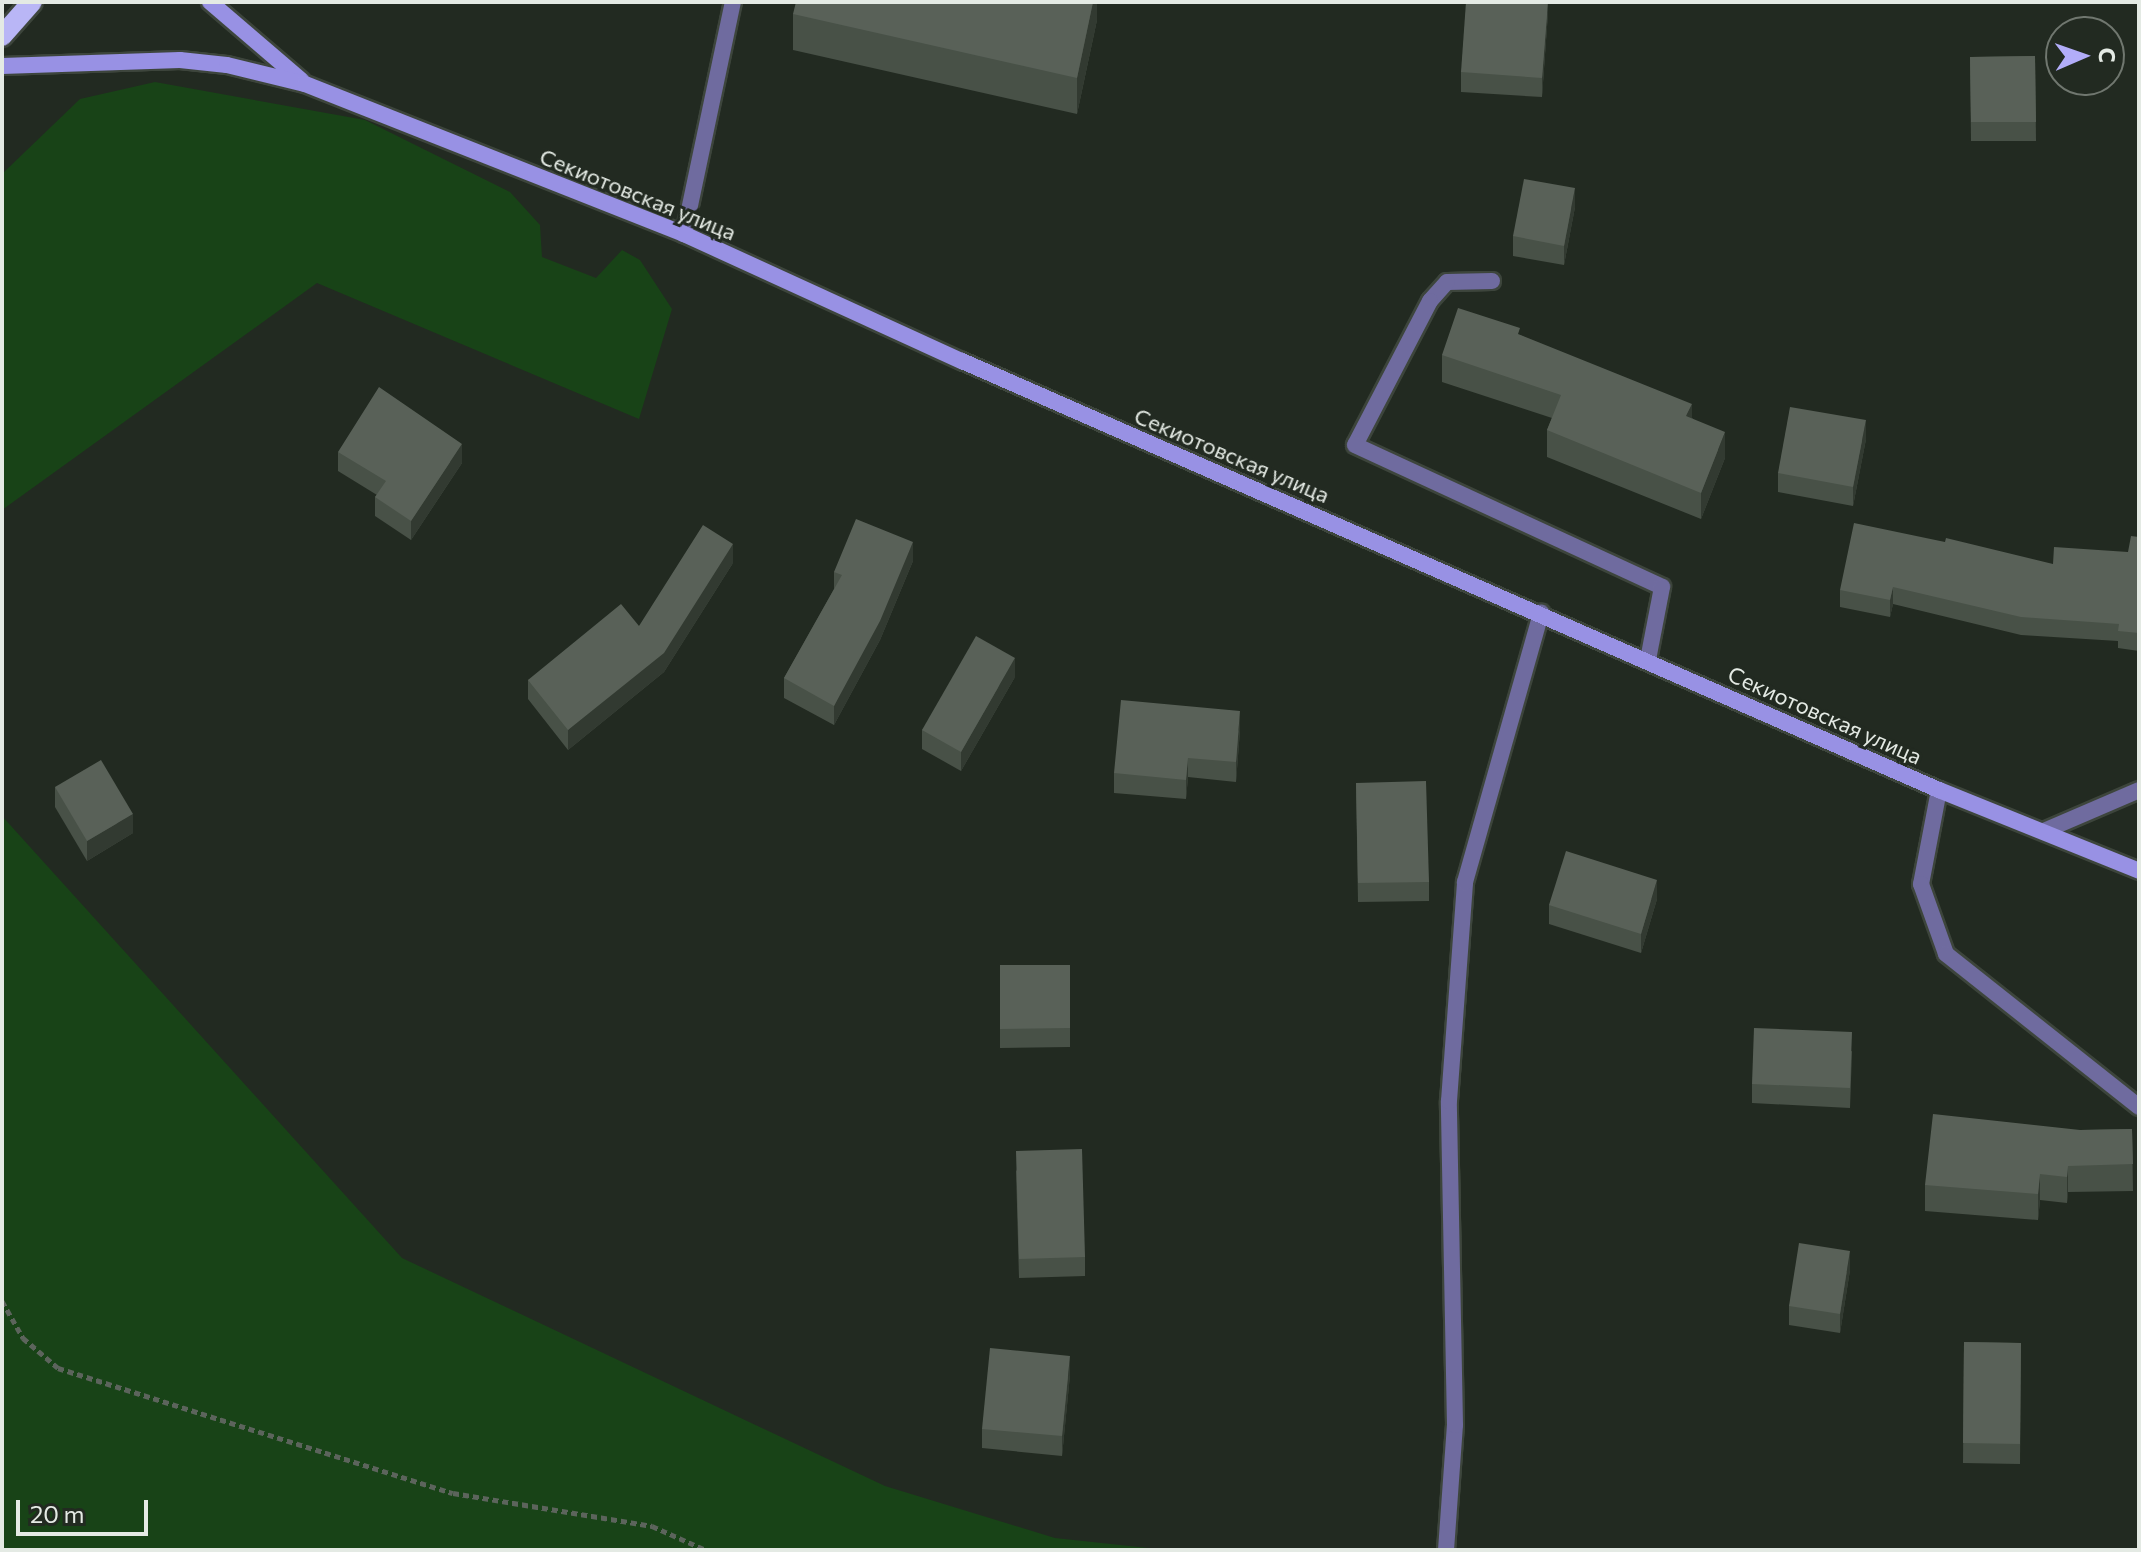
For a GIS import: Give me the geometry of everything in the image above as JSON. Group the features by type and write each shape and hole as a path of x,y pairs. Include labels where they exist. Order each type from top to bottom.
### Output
{"main road":[{"path":"2,36 32,2"},
{"path":"210,2 305,84"},
{"path":"2,66 180,60 227,65 305,84"},
{"name":"Секиотовская улица","path":"305,84 684,234 973,366 1939,790 2139,871"}],"street":[{"path":"684,234 733,2"},
{"path":"1492,281 1447,282 1430,301 1355,445 1662,587 1648,660"},
{"path":"1446,1550 1455,1425 1449,1101 1465,882 1541,613"},
{"path":"1939,790 1921,884 1946,954 2139,1107"},
{"path":"2044,831 2139,790"}],"path":[{"path":"2,1301 23,1338 58,1368 453,1493 652,1526 706,1550"}],"green space":[{"path":"155,82 365,120 510,192 540,225 542,257 596,278 622,250 640,260 672,309 639,419 317,283 2,510 2,174 80,99"},
{"path":"2,816 402,1258 885,1486 1055,1538 1167,1550 2,1550"}],"building":[{"path":"796,2 1093,2 1077,78 793,14"},
{"path":"1466,2 1548,2 1542,78 1461,72"},
{"path":"2035,56 2036,122 1971,122 1970,57"},
{"path":"1524,179 1575,188 1564,246 1513,236"},
{"path":"1458,308 1520,328 1518,334 1692,404 1686,416 1725,432 1701,493 1547,430 1561,395 1442,355"},
{"path":"379,387 462,444 411,521 375,497 386,481 338,452"},
{"path":"1790,407 1866,420 1853,487 1778,473"},
{"path":"856,519 913,542 880,621 834,706 784,678 842,575 834,572"},
{"path":"1854,523 1945,542 1946,538 2053,564 2054,547 2128,552 2131,536 2139,537 2139,633 2118,631 2119,624 2021,617 1893,587 1890,600 1840,590"},
{"path":"703,525 733,544 664,653 568,730 528,680 621,604 639,626"},
{"path":"976,636 1015,658 961,752 922,730"},
{"path":"1121,700 1240,711 1236,762 1188,758 1186,780 1114,773"},
{"path":"101,760 133,814 87,841 55,787"},
{"path":"1426,781 1429,882 1358,883 1356,783"},
{"path":"1566,851 1657,880 1641,934 1549,905"},
{"path":"1000,965 1070,965 1070,1028 1000,1029"},
{"path":"1754,1028 1852,1032 1850,1088 1752,1084"},
{"path":"1933,1114 2080,1130 2132,1129 2133,1164 2068,1166 2067,1177 2040,1174 2038,1194 1925,1185"},
{"path":"1082,1149 1085,1257 1019,1259 1016,1151"},
{"path":"1799,1243 1850,1251 1840,1314 1789,1306"},
{"path":"1964,1342 2021,1343 2020,1444 1963,1443"},
{"path":"990,1348 1070,1356 1062,1436 982,1429"}]}
